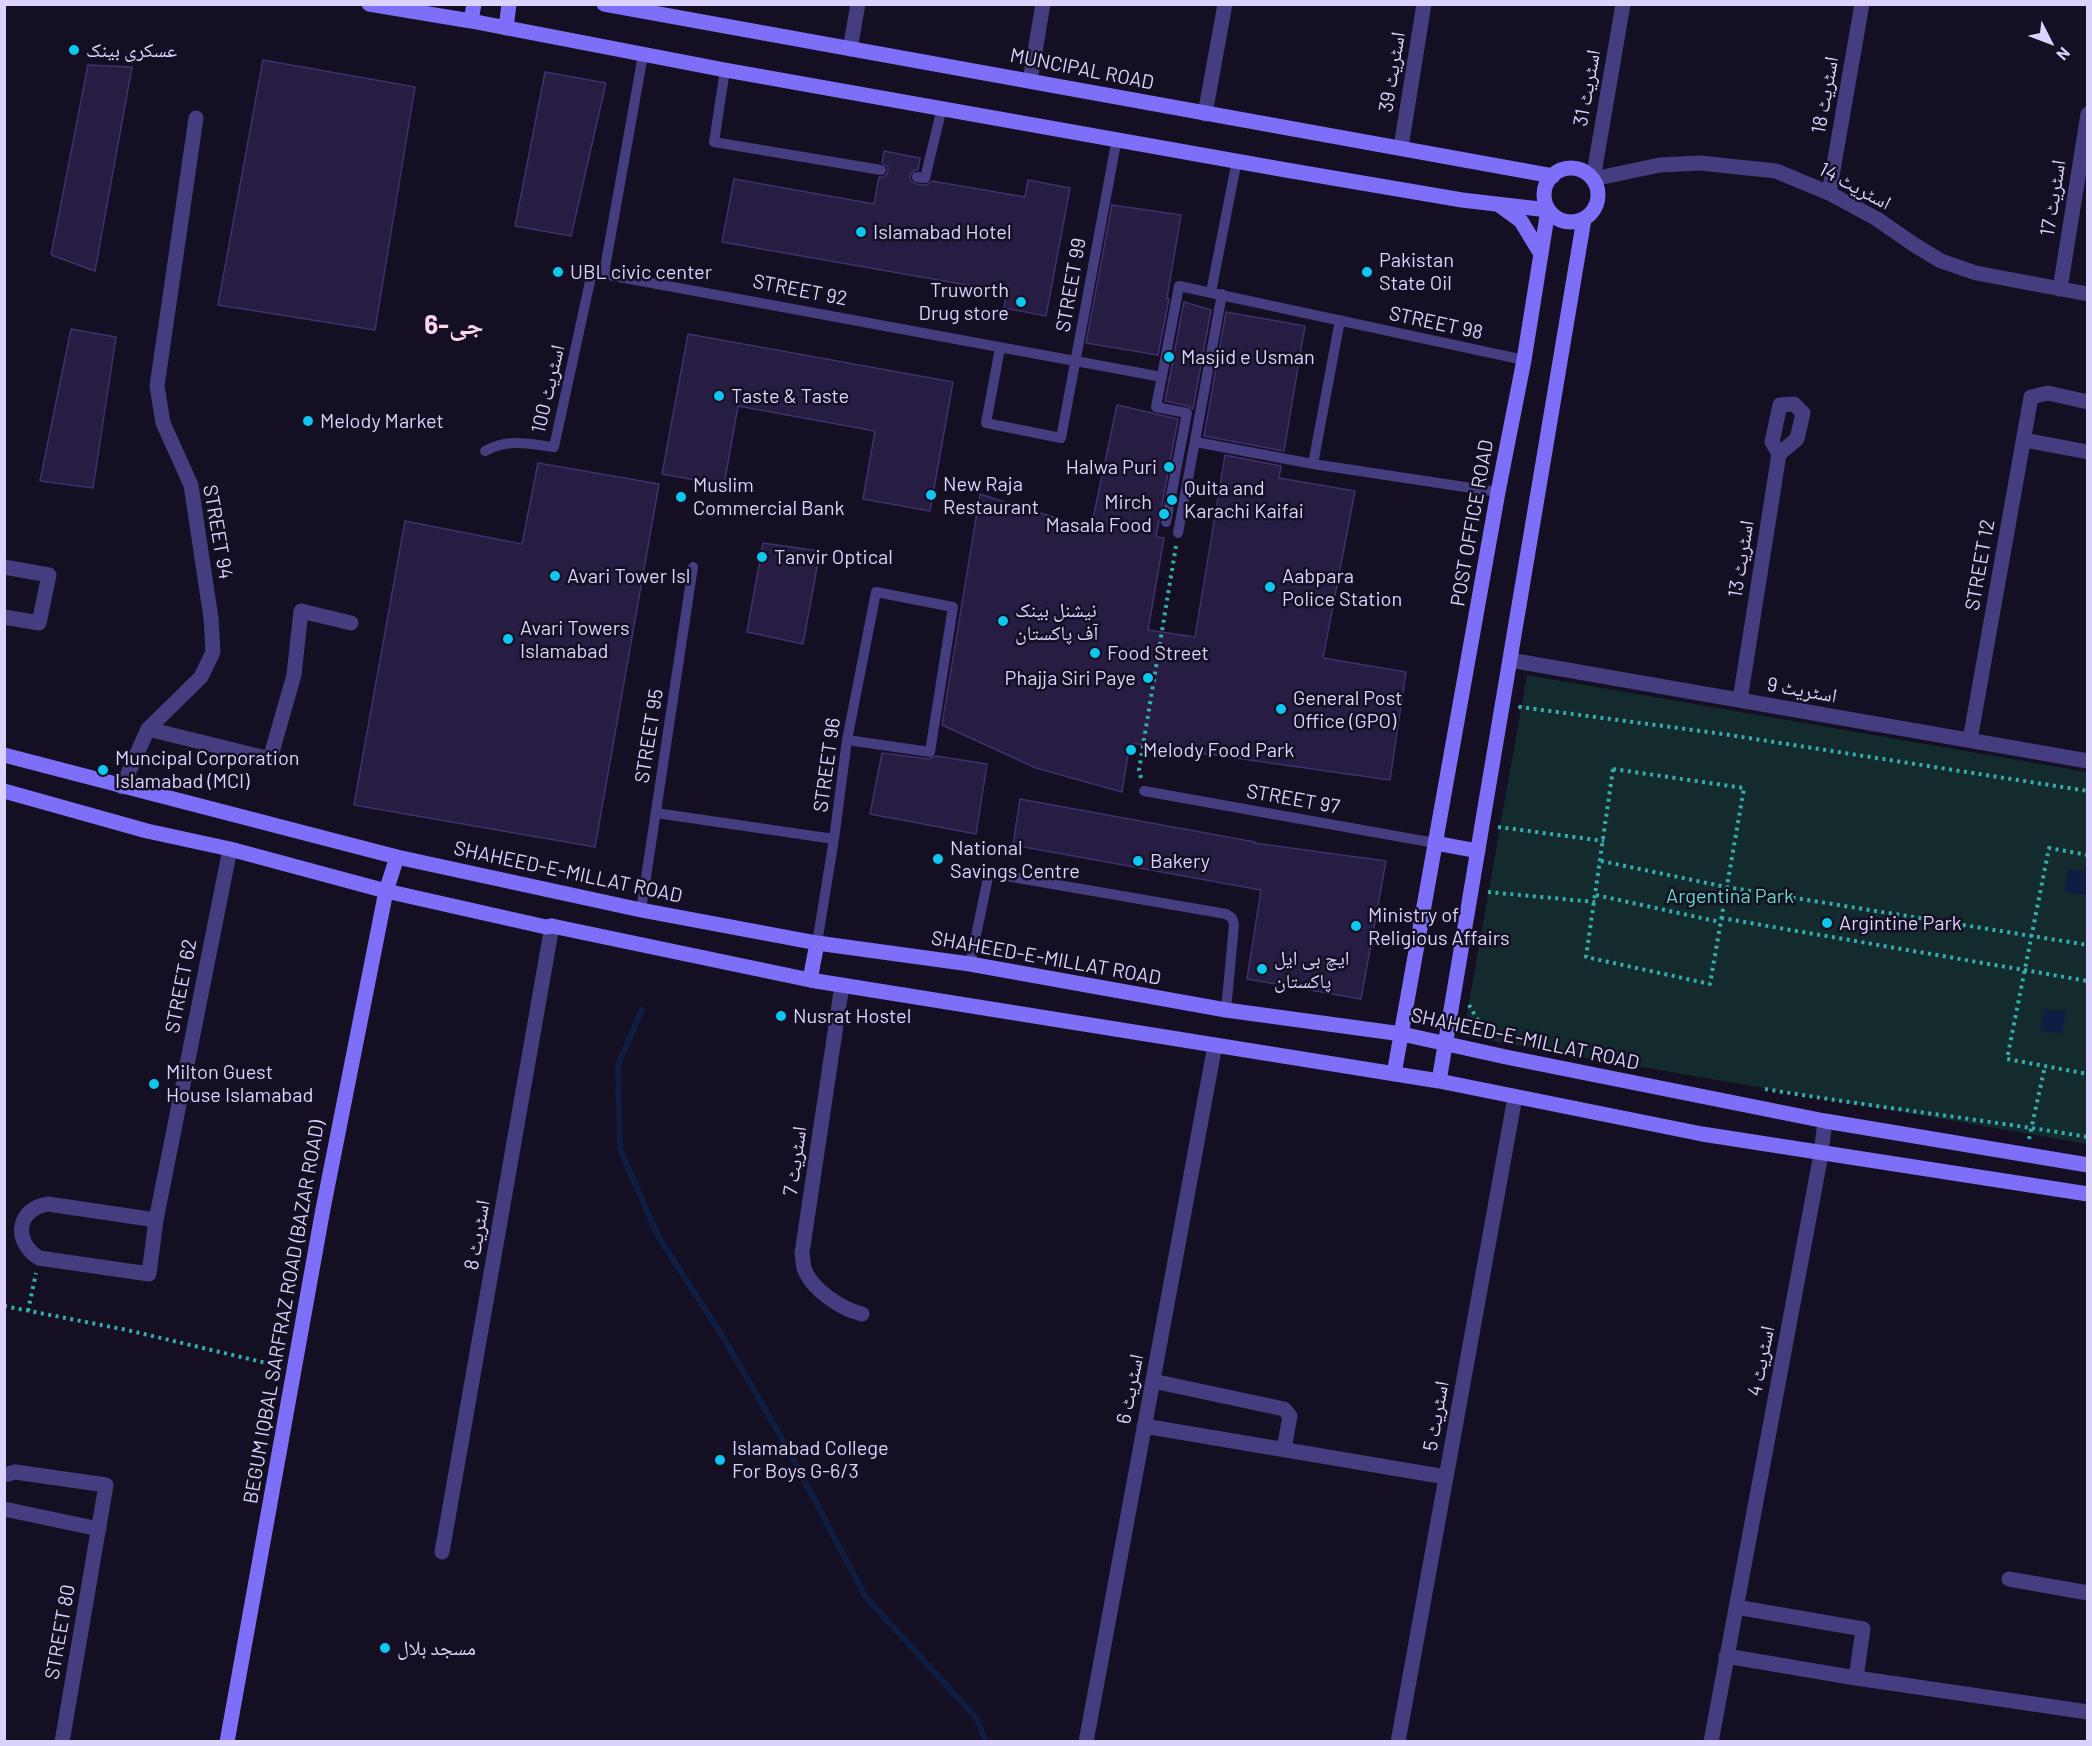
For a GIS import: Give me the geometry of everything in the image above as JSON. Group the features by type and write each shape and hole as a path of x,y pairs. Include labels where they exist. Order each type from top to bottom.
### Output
{"street":[{"path":"369,4 471,21 725,70 1450,198 1548,210"},
{"path":"471,21 474,4"},
{"path":"506,28 509,4"},
{"name":"MUNCIPAL ROAD","path":"604,4 639,8 850,49 1553,176"},
{"path":"850,49 858,4"},
{"path":"1030,81 1043,4"},
{"path":"1205,114 1225,4"},
{"name":"اسٹریٹ 39","path":"1401,147 1424,4"},
{"name":"اسٹریٹ 31","path":"1593,179 1623,4"},
{"name":"اسٹریٹ 18","path":"1829,193 1862,4"},
{"name":"اسٹریٹ 17","path":"2060,289 2088,114"},
{"name":"STREET 94","path":"122,787 148,729 201,677 213,652 211,618 191,485 162,423 157,386 196,118"},
{"name":"اسٹریٹ 14","path":"1593,179 1660,165 1700,163 1776,171 1829,193 1876,219 1941,261 1976,273 2088,294"},
{"path":"1578,169 1593,179 1597,188 1596,205 1584,219 1577,222 1561,220 1548,210 1545,204 1545,188 1553,176 1560,171 1578,169"},
{"path":"1498,204 1521,220 1541,254"},
{"name":"POST OFFICE ROAD","path":"1394,1074 1498,492 1524,360 1548,210"},
{"path":"1439,1081 1584,219"},
{"name":"STREET 12","path":"1970,740 2031,397 2048,393 2088,402"},
{"name":"اسٹریٹ 13","path":"1740,700 1779,454 1772,442 1780,405 1794,404 1803,413 1797,439 1779,454"},
{"path":"2024,440 2088,452"},
{"path":"4,567 49,574 39,623 4,617"},
{"path":"148,729 270,759 294,675 301,611 351,623"},
{"name":"اسٹریٹ 9","path":"1510,660 2088,761"},
{"name":"SHAHEED-E-MILLAT ROAD","path":"4,755 397,857 641,910 817,943 970,964 1226,1010 1402,1034 1825,1121 2088,1165"},
{"path":"4,791 147,831 230,849 386,891 546,927 552,926 810,980 1439,1081 1702,1134 1821,1154 2088,1194"},
{"path":"1435,843 1478,851"},
{"name":"STREET 62","path":"39,1258 149,1274 156,1220 230,849"},
{"name":"BEGUM IQBAL SARFRAZ ROAD (BAZAR ROAD)","path":"227,1742 322,1209 386,891 397,857"},
{"name":"اسٹریٹ 8","path":"442,1552 552,926"},
{"path":"810,980 817,943"},
{"name":"اسٹریٹ 7","path":"842,985 802,1253 804,1268 812,1281 835,1303 862,1314"},
{"name":"اسٹریٹ 6","path":"1086,1742 1215,1045"},
{"name":"اسٹریٹ 5","path":"1398,1742 1515,1097"},
{"name":"اسٹریٹ 4","path":"1711,1742 1821,1154 1825,1121"},
{"path":"39,1258 23,1243 21,1231 26,1217 40,1205 48,1204 156,1220"},
{"path":"1153,1381 1284,1409 1290,1416 1284,1449"},
{"path":"1144,1426 1446,1477"},
{"name":"STREET 80","path":"4,1475 15,1472 106,1485 62,1742"},
{"path":"4,1509 99,1529"},
{"path":"2010,1579 2088,1593"},
{"path":"1736,1607 1863,1629 1856,1678"},
{"path":"1726,1656 1856,1678 2088,1712"}],"lane":[{"name":"اسٹریٹ 100","path":"485,451 511,441 554,447 598,272 643,55"},
{"path":"725,70 714,142 881,170"},
{"path":"917,177 925,178 942,108"},
{"name":"STREET 99","path":"1000,348 986,423 1061,438 1117,138"},
{"path":"1178,533 1196,442 1237,160"},
{"name":"STREET 92","path":"598,272 1162,377"},
{"name":"STREET 98","path":"1162,377 1179,286 1524,360"},
{"path":"1313,464 1340,320"},
{"path":"1162,377 1156,407 1187,413 1166,522"},
{"path":"1196,442 1313,464 1498,492"},
{"name":"STREET 95","path":"641,910 693,567"},
{"name":"STREET 96","path":"817,943 847,740 876,592 953,607 930,752 847,740"},
{"name":"STREET 97","path":"1144,791 1435,843"},
{"path":"656,813 834,839"},
{"path":"970,964 989,873 1226,914 1232,918 1234,925 1226,1010"}],"path":[{"path":"1144,791 1139,770 1178,533"},
{"path":"1519,718 1520,706 1734,736 2088,791"},
{"path":"1613,769 1744,788 1710,984 1586,957 1601,861 1613,769"},
{"path":"1499,838 1503,817"},
{"path":"1482,825 1604,841"},
{"path":"2088,855 2049,848 2007,1059 2088,1074"},
{"path":"1601,861 1726,887 2088,945"},
{"path":"1486,903 1491,881"},
{"path":"1471,891 1595,902"},
{"path":"1596,895 1721,920 2088,981"},
{"path":"1469,1004 1482,1027 1497,1038"},
{"path":"2026,1154 2045,1066"},
{"path":"1761,1088 1854,1104 2032,1127 2088,1137"},
{"path":"28,1311 39,1258"},
{"path":"4,1306 128,1330 293,1370"}],"green space":[{"name":"Argentina Park","path":"1527,675 2087,772 2087,1144 1463,1036"}],"water":[{"path":"2068,869 2087,871 2086,895 2064,892"},
{"path":"2044,1009 2066,1011 2062,1034 2040,1031"}],"building":[{"path":"263,60 415,87 375,330 218,305"},
{"path":"88,65 132,67 95,271 51,255"},
{"path":"545,72 606,83 571,236 515,226"},
{"name":"Islamabad Hotel","path":"884,151 920,158 918,170 914,170 910,176 910,180 916,184 927,185 932,181 1025,197 1028,180 1070,188 1046,316 1004,308 1007,292 722,242 734,179 874,204 879,177 884,177 888,172 888,167 882,163"},
{"path":"1112,205 1181,215 1158,355 1086,343"},
{"path":"1184,302 1211,310 1193,409 1165,401"},
{"path":"1226,312 1305,326 1284,451 1204,436"},
{"path":"71,329 116,337 93,488 40,481"},
{"path":"688,334 953,382 930,511 863,499 875,431 738,406 724,485 662,474"},
{"path":"1117,405 1178,419 1156,537 1164,538 1148,630 1195,637 1225,455 1281,466 1279,478 1355,491 1323,658 1406,672 1390,780 1130,743 1122,792 1036,768 942,725 980,494 1069,524 1091,528"},
{"name":"Avari Towers Islamabad","path":"538,463 659,484 595,847 354,805 405,521 522,544"},
{"path":"763,543 820,551 803,644 747,632"},
{"path":"882,753 929,759 936,756 987,764 976,834 870,814"},
{"path":"1020,799 1254,843 1386,861 1361,999 1247,979 1261,890 1013,845"}],"waterway":[{"path":"642,1010 618,1065 620,1149 658,1236 726,1342 789,1451 865,1596 977,1719 986,1742"}],"place":[{"name":"عسکری بینک","path":"74,50"},
{"name":"Islamabad Hotel","path":"861,232"},
{"name":"UBL civic center","path":"558,272"},
{"name":"Pakistan State Oil","path":"1367,272"},
{"name":"Truworth Drug store","path":"1021,302"},
{"name":"Masjid e Usman","path":"1169,357"},
{"name":"Taste & Taste","path":"719,396"},
{"name":"Melody Market","path":"308,421"},
{"name":"Halwa Puri","path":"1169,467"},
{"name":"New Raja Restaurant","path":"931,495"},
{"name":"Muslim Commercial Bank","path":"681,497"},
{"name":"Quita and Karachi Kaifai","path":"1172,500"},
{"name":"Mirch Masala Food","path":"1164,514"},
{"name":"Tanvir Optical","path":"762,557"},
{"name":"Avari Tower Isl","path":"555,576"},
{"name":"Aabpara Police Station","path":"1270,587"},
{"name":"نیشنل بینک آف پاکستان","path":"1003,621"},
{"name":"Avari Towers Islamabad","path":"508,639"},
{"name":"Food Street","path":"1095,653"},
{"name":"Phajja Siri Paye","path":"1148,678"},
{"name":"General Post Office (GPO)","path":"1281,709"},
{"name":"Melody Food Park","path":"1131,750"},
{"name":"Muncipal Corporation Islamabad (MCI)","path":"103,770"},
{"name":"National Savings Centre","path":"938,859"},
{"name":"Bakery","path":"1138,861"},
{"name":"Argintine Park","path":"1827,923"},
{"name":"Ministry of Religious Affairs","path":"1356,926"},
{"name":"ایچ بی ایل پاکستان","path":"1262,969"},
{"name":"Nusrat Hostel","path":"781,1016"},
{"name":"Milton Guest House Islamabad","path":"154,1084"},
{"name":"Islamabad College For Boys G-6/3","path":"720,1460"},
{"name":"مسجد بلال","path":"385,1648"}],"district":[{"name":"جی-6","path":"454,325"}]}
